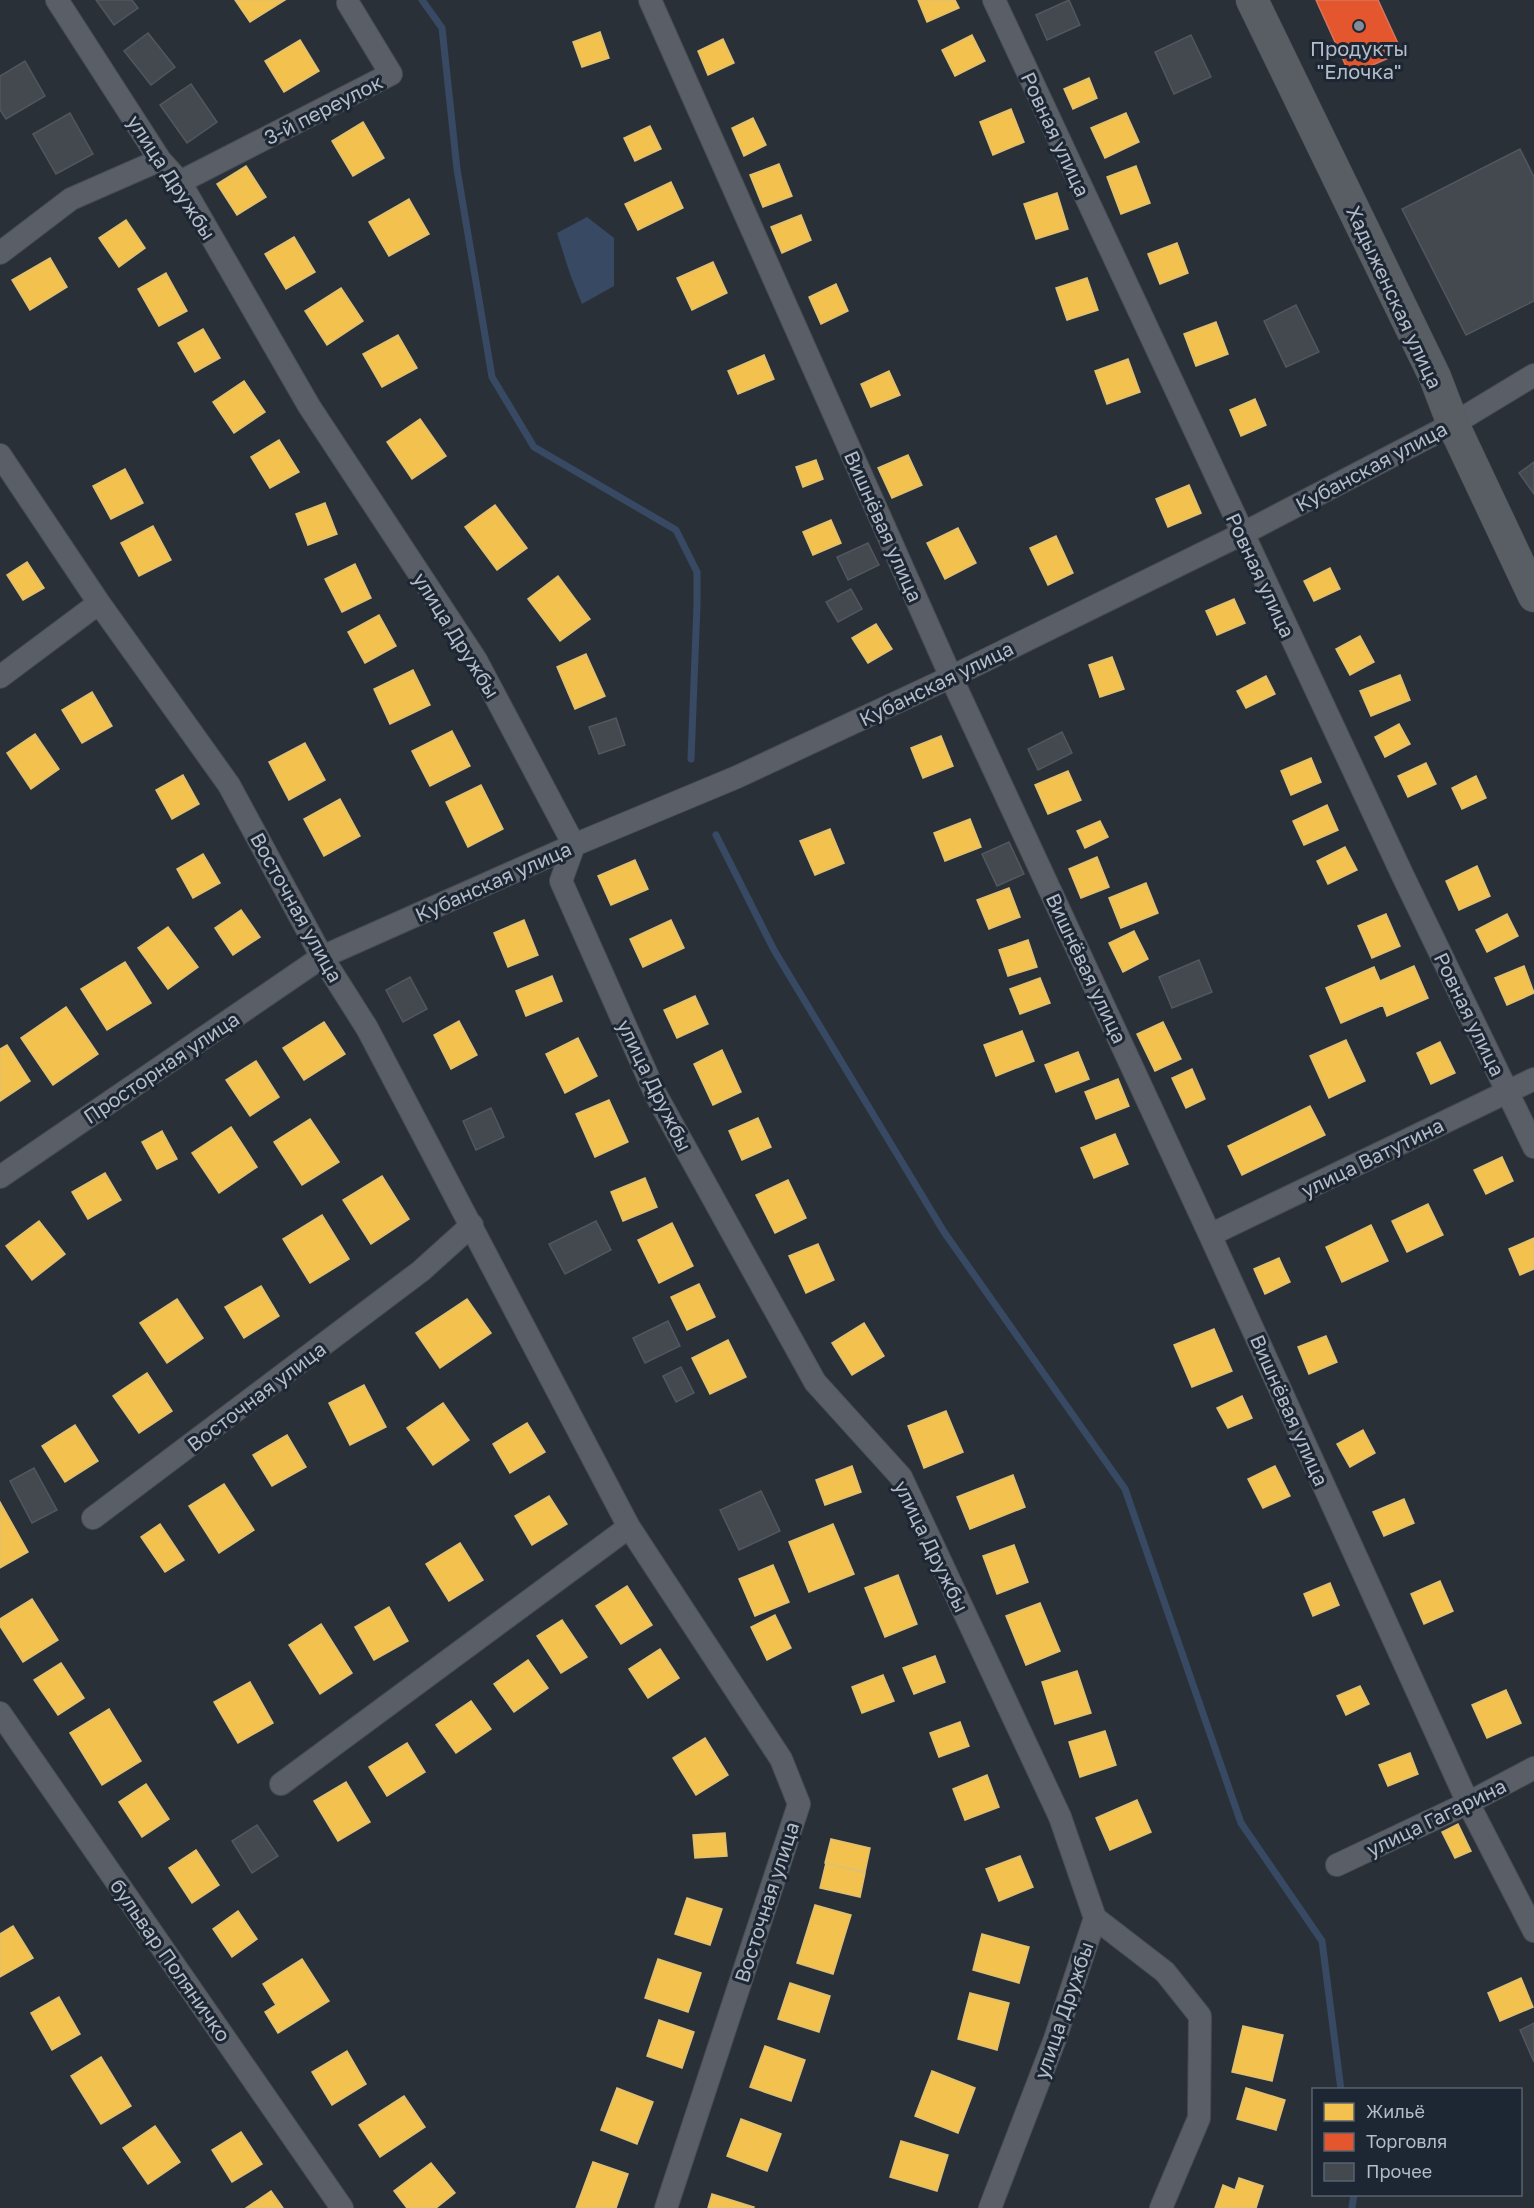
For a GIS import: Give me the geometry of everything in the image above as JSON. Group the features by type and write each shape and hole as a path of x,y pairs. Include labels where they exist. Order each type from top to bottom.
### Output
{"main road":[{"name":"Хадыженская улица","path":"1252,0 1435,377 1453,424 1534,596"}],"street":[{"name":"улица Дружбы","path":"57,0 160,159 180,182 309,406 476,660 574,845 561,881 657,1095 815,1382 901,1477 1059,1817 1095,1918 1055,2039 990,2208"},
{"name":"Вишнёвая улица","path":"650,0 951,677 1210,1235 1468,1803 1534,1931"},
{"name":"Ровная улица","path":"994,0 1403,876 1534,1147"},
{"name":"3-й переулок","path":"180,182 391,74 348,3"},
{"path":"0,253 71,199 160,159"},
{"name":"Кубанская улица","path":"322,957 574,845 737,777 951,677 1242,534 1453,424 1534,375"},
{"name":"Восточная улица","path":"0,455 99,603 229,785 322,957 367,1028 629,1527 781,1759 799,1804 666,2208"},
{"path":"0,677 99,603"},
{"name":"Просторная улица","path":"0,1177 322,957"},
{"name":"улица Ватутина","path":"1210,1235 1534,1080"},
{"name":"Восточная улица","path":"93,1518 421,1271 472,1225"},
{"path":"281,1784 629,1527"},
{"name":"бульвар Поляничко","path":"0,1713 342,2208"},
{"name":"улица Гагарина","path":"1337,1865 1468,1803 1534,1768"},
{"path":"1095,1918 1165,1972 1200,2016 1199,2118 1161,2208"}],"water":[{"path":"587,217 614,238 614,286 582,304 557,233"}],"building: Жильё":[{"path":"235,0 285,0 250,22"},
{"path":"918,0 955,0 959,8 927,22"},
{"path":"600,32 609,58 582,67 573,42"},
{"path":"972,35 985,61 955,76 942,50"},
{"path":"723,39 734,63 708,75 698,51"},
{"path":"300,40 319,71 284,92 265,61"},
{"path":"1089,78 1097,98 1073,109 1064,89"},
{"path":"1011,109 1024,142 993,155 980,122"},
{"path":"1126,113 1139,142 1105,158 1091,128"},
{"path":"753,118 766,145 744,156 732,128"},
{"path":"363,122 384,158 353,176 332,141"},
{"path":"650,126 661,149 635,161 624,138"},
{"path":"779,164 792,196 763,207 750,175"},
{"path":"246,166 266,197 237,215 217,184"},
{"path":"1136,166 1150,203 1121,214 1107,177"},
{"path":"671,182 683,208 638,230 625,204"},
{"path":"1057,193 1068,229 1036,239 1024,204"},
{"path":"409,199 429,234 389,256 369,222"},
{"path":"801,215 811,240 782,253 771,227"},
{"path":"126,220 145,248 119,267 99,238"},
{"path":"294,237 315,272 286,289 265,254"},
{"path":"1177,243 1188,273 1160,284 1148,254"},
{"path":"50,258 67,287 30,310 12,280"},
{"path":"713,262 727,293 692,310 677,278"},
{"path":"166,273 187,311 159,326 138,289"},
{"path":"1087,278 1098,310 1067,320 1056,288"},
{"path":"836,284 848,311 821,324 809,297"},
{"path":"341,288 363,321 327,345 305,311"},
{"path":"1216,322 1228,354 1196,366 1184,334"},
{"path":"203,329 220,358 195,372 178,343"},
{"path":"398,335 417,368 382,387 363,354"},
{"path":"764,355 774,379 738,394 728,371"},
{"path":"1128,359 1140,392 1107,404 1095,371"},
{"path":"889,371 900,395 871,407 861,384"},
{"path":"244,381 265,412 234,433 213,402"},
{"path":"1255,399 1266,425 1241,436 1230,410"},
{"path":"420,419 446,456 412,479 387,442"},
{"path":"279,440 299,472 270,488 251,457"},
{"path":"908,455 922,485 892,498 878,468"},
{"path":"816,460 823,479 803,487 796,467"},
{"path":"125,469 143,503 111,519 93,486"},
{"path":"1189,485 1201,513 1168,527 1156,499"},
{"path":"325,503 337,534 308,545 296,514"},
{"path":"495,505 527,548 497,570 465,527"},
{"path":"831,520 841,543 813,555 803,532"},
{"path":"153,526 171,560 139,576 121,543"},
{"path":"958,528 976,563 945,579 927,543"},
{"path":"1056,536 1073,573 1048,585 1030,548"},
{"path":"27,562 44,588 23,600 7,575"},
{"path":"355,564 371,598 342,612 325,579"},
{"path":"1330,568 1340,589 1314,601 1304,581"},
{"path":"558,576 590,619 560,641 528,599"},
{"path":"1234,599 1245,623 1217,635 1206,611"},
{"path":"379,615 396,646 365,663 348,632"},
{"path":"876,624 892,649 868,663 852,638"},
{"path":"1360,636 1374,662 1350,675 1336,649"},
{"path":"586,654 605,696 575,709 557,667"},
{"path":"1112,657 1124,689 1100,697 1089,665"},
{"path":"413,670 430,705 390,724 374,689"},
{"path":"1400,675 1410,700 1371,716 1360,691"},
{"path":"1266,676 1275,694 1246,708 1237,691"},
{"path":"92,692 112,726 82,743 62,710"},
{"path":"1399,724 1410,744 1385,757 1375,737"},
{"path":"452,731 470,766 430,786 412,751"},
{"path":"35,734 59,769 31,789 7,753"},
{"path":"941,736 953,766 923,778 911,748"},
{"path":"305,743 325,780 289,800 269,762"},
{"path":"1311,758 1321,782 1291,795 1281,771"},
{"path":"1426,763 1436,784 1408,797 1398,776"},
{"path":"1068,771 1081,800 1048,814 1035,785"},
{"path":"183,775 199,804 172,819 156,790"},
{"path":"1476,776 1486,798 1462,809 1452,788"},
{"path":"481,785 503,829 468,847 446,802"},
{"path":"340,799 360,836 324,856 304,819"},
{"path":"1327,805 1338,830 1304,845 1293,821"},
{"path":"970,819 981,847 945,861 934,833"},
{"path":"1100,821 1108,837 1085,848 1077,831"},
{"path":"830,829 844,863 815,875 800,841"},
{"path":"1345,847 1357,870 1328,884 1317,861"},
{"path":"203,854 220,883 193,898 177,869"},
{"path":"1097,857 1109,887 1081,898 1069,869"},
{"path":"635,860 648,889 611,905 598,876"},
{"path":"1477,866 1490,896 1459,910 1446,881"},
{"path":"1146,883 1158,913 1121,928 1109,898"},
{"path":"1009,888 1020,917 989,929 977,900"},
{"path":"241,910 260,937 233,955 215,928"},
{"path":"1386,914 1400,946 1372,958 1358,926"},
{"path":"1507,914 1518,936 1487,952 1476,930"},
{"path":"524,920 538,955 508,967 494,933"},
{"path":"671,920 684,948 643,967 630,939"},
{"path":"168,927 198,967 168,989 138,948"},
{"path":"1134,931 1148,959 1123,972 1109,943"},
{"path":"1028,940 1037,967 1008,976 999,950"},
{"path":"125,962 151,1003 107,1030 81,989"},
{"path":"1414,966 1428,998 1387,1016 1383,1005 1341,1023 1326,988 1374,967 1380,981"},
{"path":"1524,966 1534,993 1507,1005 1495,978"},
{"path":"552,976 562,1001 526,1016 516,991"},
{"path":"1040,978 1050,1003 1020,1014 1010,989"},
{"path":"695,996 708,1024 677,1038 664,1010"},
{"path":"66,1007 98,1054 53,1085 21,1038"},
{"path":"459,1021 477,1055 451,1069 434,1035"},
{"path":"324,1022 345,1054 304,1080 283,1048"},
{"path":"1163,1022 1181,1059 1155,1071 1137,1034"},
{"path":"1022,1031 1034,1061 996,1076 984,1045"},
{"path":"578,1038 597,1076 565,1093 546,1054"},
{"path":"1346,1040 1365,1081 1329,1098 1310,1056"},
{"path":"1440,1042 1455,1073 1431,1084 1417,1053"},
{"path":"7,1045 30,1081 0,1101 0,1049"},
{"path":"722,1050 741,1092 713,1105 694,1064"},
{"path":"1078,1052 1089,1079 1056,1092 1045,1065"},
{"path":"256,1061 279,1097 250,1116 226,1080"},
{"path":"1192,1069 1205,1099 1186,1108 1172,1078"},
{"path":"1118,1079 1129,1106 1096,1119 1085,1092"},
{"path":"609,1100 628,1142 595,1157 576,1114"},
{"path":"1310,1106 1325,1135 1242,1175 1228,1146"},
{"path":"758,1118 771,1147 742,1160 729,1131"},
{"path":"310,1119 339,1162 302,1185 274,1142"},
{"path":"231,1127 257,1167 219,1193 192,1153"},
{"path":"162,1131 177,1159 157,1169 142,1142"},
{"path":"1115,1134 1128,1164 1094,1178 1081,1148"},
{"path":"1502,1157 1513,1181 1486,1194 1474,1170"},
{"path":"105,1173 121,1200 88,1219 72,1192"},
{"path":"382,1176 409,1219 371,1244 343,1200"},
{"path":"645,1178 657,1207 623,1221 611,1192"},
{"path":"788,1180 806,1218 775,1233 756,1195"},
{"path":"1428,1204 1443,1235 1407,1252 1392,1221"},
{"path":"322,1215 349,1259 310,1283 283,1239"},
{"path":"39,1221 65,1254 32,1280 6,1246"},
{"path":"672,1223 693,1266 659,1283 638,1240"},
{"path":"1371,1225 1388,1261 1342,1282 1326,1247"},
{"path":"1534,1238 1534,1269 1520,1275 1509,1249"},
{"path":"818,1244 834,1280 806,1293 789,1256"},
{"path":"1279,1258 1290,1282 1265,1294 1254,1269"},
{"path":"699,1284 715,1317 687,1330 671,1297"},
{"path":"261,1286 279,1316 244,1338 225,1307"},
{"path":"177,1299 203,1338 167,1363 140,1323"},
{"path":"467,1299 491,1333 440,1368 416,1333"},
{"path":"864,1323 884,1356 852,1375 832,1343"},
{"path":"1214,1329 1232,1371 1192,1387 1174,1345"},
{"path":"1326,1336 1337,1362 1309,1374 1298,1347"},
{"path":"728,1340 746,1377 710,1394 692,1358"},
{"path":"147,1373 172,1411 139,1433 113,1396"},
{"path":"364,1385 386,1427 350,1445 329,1403"},
{"path":"1242,1396 1252,1418 1228,1428 1217,1408"},
{"path":"443,1403 469,1440 433,1465 407,1428"},
{"path":"946,1411 963,1452 924,1468 908,1426"},
{"path":"527,1423 545,1452 510,1473 493,1444"},
{"path":"75,1425 98,1461 65,1482 42,1446"},
{"path":"1363,1430 1375,1453 1350,1467 1337,1444"},
{"path":"287,1435 306,1467 272,1486 253,1455"},
{"path":"852,1466 861,1492 825,1505 816,1480"},
{"path":"1275,1466 1290,1496 1263,1508 1248,1479"},
{"path":"1013,1475 1025,1507 970,1529 957,1497"},
{"path":"224,1484 254,1530 219,1553 189,1506"},
{"path":"549,1496 567,1524 532,1545 515,1516"},
{"path":"1404,1499 1414,1523 1384,1536 1373,1512"},
{"path":"0,1502 28,1552 0,1568"},
{"path":"160,1524 184,1560 165,1572 141,1537"},
{"path":"833,1524 854,1574 809,1592 789,1542"},
{"path":"460,1543 483,1580 449,1601 426,1564"},
{"path":"1014,1545 1028,1582 997,1594 983,1556"},
{"path":"773,1565 789,1602 755,1616 739,1579"},
{"path":"898,1575 917,1624 885,1637 865,1588"},
{"path":"1440,1581 1453,1611 1424,1624 1411,1594"},
{"path":"1330,1583 1339,1605 1313,1616 1304,1594"},
{"path":"627,1586 652,1625 621,1644 596,1606"},
{"path":"32,1599 58,1640 23,1662 0,1626 0,1619"},
{"path":"1040,1603 1060,1651 1026,1665 1006,1616"},
{"path":"389,1607 408,1641 374,1660 355,1627"},
{"path":"775,1615 791,1648 767,1660 751,1627"},
{"path":"562,1620 587,1657 561,1673 537,1636"},
{"path":"321,1624 352,1673 320,1694 289,1645"},
{"path":"660,1649 679,1678 648,1698 629,1669"},
{"path":"935,1656 945,1682 914,1694 903,1668"},
{"path":"528,1660 548,1688 514,1712 494,1684"},
{"path":"61,1663 84,1698 58,1715 34,1680"},
{"path":"1077,1671 1091,1713 1055,1724 1042,1682"},
{"path":"883,1675 894,1701 862,1713 852,1687"},
{"path":"250,1682 273,1723 238,1743 214,1702"},
{"path":"1360,1686 1369,1704 1346,1715 1337,1696"},
{"path":"1506,1690 1521,1723 1487,1738 1472,1705"},
{"path":"471,1701 491,1729 456,1753 436,1725"},
{"path":"109,1709 141,1761 102,1785 70,1733"},
{"path":"960,1722 969,1746 939,1757 930,1733"},
{"path":"1105,1731 1116,1765 1080,1777 1069,1742"},
{"path":"705,1738 728,1775 696,1795 673,1758"},
{"path":"407,1743 425,1772 387,1796 369,1767"},
{"path":"1410,1753 1418,1774 1388,1786 1379,1765"},
{"path":"987,1775 999,1807 965,1820 953,1789"},
{"path":"346,1782 370,1822 338,1841 314,1801"},
{"path":"146,1784 169,1819 142,1837 119,1802"},
{"path":"1137,1800 1151,1832 1110,1850 1096,1818"},
{"path":"1458,1824 1471,1851 1455,1858 1442,1832"},
{"path":"725,1833 727,1856 695,1858 693,1835"},
{"path":"831,1839 870,1848 865,1872 825,1863"},
{"path":"196,1850 219,1885 192,1903 169,1868"},
{"path":"1020,1856 1033,1887 999,1901 986,1869"},
{"path":"826,1863 865,1873 860,1897 820,1888"},
{"path":"687,1898 722,1909 710,1945 675,1934"},
{"path":"815,1905 851,1915 833,1974 797,1963"},
{"path":"238,1911 257,1939 232,1957 213,1929"},
{"path":"13,1926 33,1958 0,1977 0,1934"},
{"path":"982,1934 1029,1947 1019,1983 973,1970"},
{"path":"302,1959 329,2001 278,2033 265,2012 276,2005 263,1984"},
{"path":"658,1959 701,1973 688,2012 645,1998"},
{"path":"1521,1978 1533,2007 1500,2021 1488,1993"},
{"path":"790,1983 830,1996 819,2032 778,2019"},
{"path":"970,1993 1009,2003 997,2050 958,2039"},
{"path":"59,1997 80,2034 52,2050 31,2013"},
{"path":"659,2020 694,2032 682,2068 647,2056"},
{"path":"1243,2026 1283,2035 1272,2081 1232,2072"},
{"path":"765,2046 805,2060 791,2101 750,2087"},
{"path":"347,2051 366,2084 332,2105 312,2072"},
{"path":"101,2057 131,2106 101,2124 71,2076"},
{"path":"932,2071 975,2088 958,2133 915,2116"},
{"path":"617,2088 653,2102 637,2144 601,2130"},
{"path":"1246,2088 1285,2100 1276,2130 1237,2119"},
{"path":"404,2096 425,2127 380,2157 359,2125"},
{"path":"741,2119 781,2134 767,2171 727,2156"},
{"path":"155,2126 180,2162 148,2184 123,2148"},
{"path":"241,2132 262,2164 232,2182 212,2150"},
{"path":"901,2141 948,2155 937,2191 890,2177"},
{"path":"593,2162 628,2174 616,2208 576,2208"},
{"path":"431,2163 455,2193 436,2208 407,2208 394,2191"},
{"path":"1239,2178 1263,2186 1256,2208 1215,2208 1223,2185 1235,2190"},
{"path":"271,2191 283,2208 246,2208"},
{"path":"712,2194 754,2207 708,2208"}],"building: Торговля":[{"name":"Продукты \"Елочка\"","path":"1316,0 1378,0 1402,52 1350,75"}],"building: Прочее":[{"path":"96,0 132,0 138,8 114,25"},
{"path":"1069,0 1080,25 1047,40 1036,15"},
{"path":"148,33 175,67 151,85 124,51"},
{"path":"1191,35 1211,77 1174,94 1155,52"},
{"path":"25,61 45,96 6,119 0,110 0,76"},
{"path":"191,84 217,122 187,143 160,105"},
{"path":"70,113 93,154 56,174 33,134"},
{"path":"1520,149 1534,177 1534,301 1466,335 1402,209"},
{"path":"1296,305 1319,352 1286,367 1264,321"},
{"path":"1534,462 1534,494 1519,473"},
{"path":"868,543 879,565 848,580 837,557"},
{"path":"851,589 862,609 838,622 826,602"},
{"path":"616,718 625,745 599,754 589,727"},
{"path":"1062,732 1072,753 1038,770 1028,749"},
{"path":"1009,842 1024,874 997,886 982,854"},
{"path":"1199,960 1212,992 1172,1008 1159,977"},
{"path":"410,977 427,1009 403,1022 386,990"},
{"path":"491,1108 504,1137 476,1150 463,1121"},
{"path":"596,1221 611,1250 565,1274 549,1244"},
{"path":"668,1321 680,1346 645,1363 633,1338"},
{"path":"681,1367 694,1393 676,1402 663,1376"},
{"path":"34,1468 57,1510 32,1523 10,1481"},
{"path":"761,1491 780,1531 739,1550 720,1510"},
{"path":"257,1825 278,1856 252,1873 232,1841"},
{"path":"1534,2023 1534,2062 1520,2030"}],"waterway":[{"path":"422,0 442,28 457,169 492,377 534,447 676,530 697,572 691,759"},
{"path":"716,835 774,950 944,1232 1125,1489 1241,1823 1322,1941 1341,2088"},
{"path":"1352,2208 1354,2196"}],"place":[{"name":"Продукты \"Елочка\"","path":"1359,26"}]}
